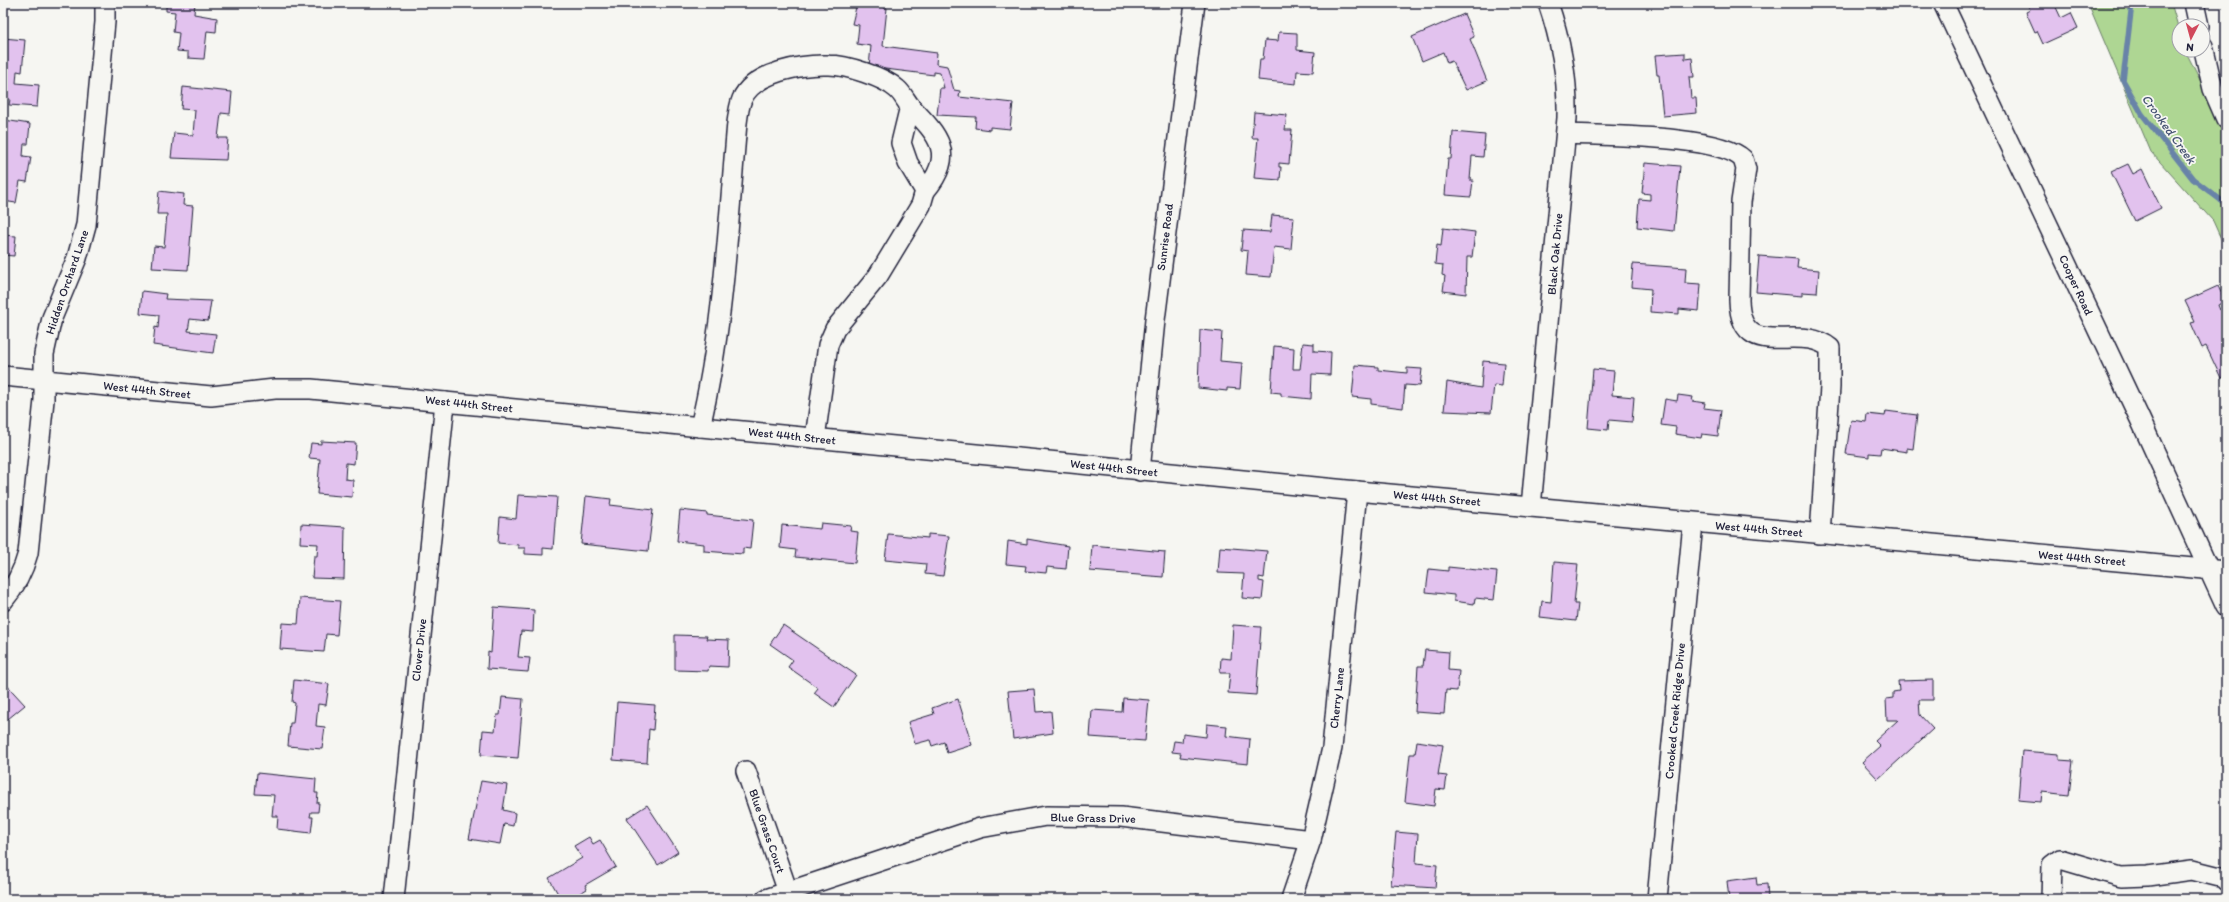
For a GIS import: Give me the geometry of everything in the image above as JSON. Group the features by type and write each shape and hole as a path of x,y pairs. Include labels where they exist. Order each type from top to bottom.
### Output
{"street":[{"name":"Hidden Orchard Lane","path":"3,601 13,590 22,574 28,553 44,400 44,354 51,324 77,258 86,225 104,29 105,3"},
{"name":"Sunrise Road","path":"1140,470 1155,320 1195,3"},
{"name":"Black Oak Drive","path":"1531,507 1566,134 1567,93 1564,60 1556,27 1548,3"},
{"name":"Cooper Road","path":"1943,3 2139,417 2207,569 2226,607"},
{"path":"2194,3 2197,18"},
{"path":"2206,58 2213,89 2226,119"},
{"path":"700,427 712,372 721,308 737,123 742,98 752,86 769,74 799,67 829,65 864,72 897,89 927,124 940,143 942,158 934,181 926,191 921,204 878,276 835,329 828,345 815,438"},
{"path":"910,106 901,143 908,163 926,191"},
{"path":"1566,134 1691,141 1730,150 1743,159 1746,169 1742,202 1739,311 1744,327 1751,333 1762,338 1815,339 1830,348 1830,387 1820,534"},
{"name":"West 44th Street","path":"3,376 211,396 299,389 1693,523 2226,571"},
{"name":"Clover Drive","path":"394,899 445,402"},
{"name":"Cherry Lane","path":"1291,899 1312,840 1326,782 1335,724 1357,491"},
{"name":"Crooked Creek Ridge Drive","path":"1657,899 1693,523"},
{"name":"Blue Grass Court","path":"746,771 788,892"},
{"name":"Blue Grass Drive","path":"766,899 980,828 1046,816 1121,817 1312,840"},
{"path":"2051,899 2052,865 2060,859 2121,877 2148,876 2192,870 2224,878 2226,881"}],"green space":[{"path":"2088,3 2171,3 2175,18 2171,18 2171,58 2189,58 2226,132 2226,250 2213,221 2151,152"}],"building":[{"path":"166,3 195,3 194,14 217,18 216,32 207,31 204,59 188,58 188,52 177,51 179,33 173,32 175,12 166,11"},
{"path":"857,3 885,3 884,8 887,8 883,46 937,53 936,64 947,66 954,90 960,91 959,97 1013,103 1010,129 990,127 990,130 975,128 976,117 937,115 940,88 944,88 940,73 934,72 934,75 869,67 871,46 857,44 859,25 852,24"},
{"path":"2027,3 2054,3 2061,18 2071,13 2078,28 2043,44 2037,31 2035,32 2026,12 2030,10"},
{"path":"1464,14 1474,37 1470,39 1487,81 1466,90 1452,61 1447,63 1443,52 1422,61 1412,37"},
{"path":"1279,32 1297,33 1297,50 1315,52 1313,72 1297,71 1296,84 1258,80 1260,59 1263,59 1265,40 1278,41"},
{"path":"3,38 25,40 22,72 17,71 16,83 39,85 37,107 9,105 10,99 3,98"},
{"path":"1685,53 1685,59 1692,58 1694,77 1689,77 1691,98 1696,98 1697,113 1663,116 1659,75 1657,75 1655,55"},
{"path":"183,87 232,92 230,114 221,113 218,138 228,138 226,160 171,158 174,133 193,135 195,110 181,109"},
{"path":"1254,112 1287,115 1285,130 1292,130 1289,164 1279,163 1279,167 1281,167 1280,180 1254,178 1258,138 1252,138"},
{"path":"4,120 30,124 28,144 24,144 23,156 31,157 27,182 20,181 16,203 3,201"},
{"path":"1453,132 1485,135 1483,157 1472,156 1470,180 1473,180 1471,197 1445,195 1448,159 1451,159"},
{"path":"1645,163 1680,166 1674,231 1637,227 1639,199 1650,200 1650,194 1642,193"},
{"path":"2128,164 2133,174 2142,169 2161,208 2135,221 2111,172"},
{"path":"159,191 184,194 183,205 193,206 188,270 152,268 154,246 164,247 167,214 157,214"},
{"path":"1272,215 1294,217 1291,249 1274,247 1271,277 1246,275 1248,251 1241,250 1243,230 1270,232"},
{"path":"1443,228 1475,232 1472,257 1467,257 1466,294 1443,291 1445,276 1442,275 1443,265 1435,264 1437,245 1441,246"},
{"path":"3,235 16,236 14,256 3,255"},
{"path":"1759,256 1798,259 1797,268 1819,270 1817,293 1802,292 1802,296 1756,292"},
{"path":"1633,264 1686,268 1685,283 1701,284 1699,311 1679,309 1679,314 1650,312 1651,289 1631,287"},
{"path":"2218,286 2225,301 2218,305 2220,310 2224,308 2226,312 2226,375 2221,378 2206,346 2202,348 2191,323 2195,322 2185,301"},
{"path":"142,291 166,294 165,299 211,301 208,321 190,319 188,331 216,334 213,353 153,345 155,327 158,328 159,315 140,313"},
{"path":"1200,330 1222,332 1220,361 1242,363 1240,389 1227,388 1227,391 1198,388"},
{"path":"1303,343 1314,344 1314,351 1331,352 1330,375 1312,374 1311,399 1281,396 1281,393 1271,392 1274,346 1294,348 1293,369 1300,369"},
{"path":"1483,361 1504,363 1502,386 1494,385 1491,413 1444,411 1447,382 1481,388"},
{"path":"1355,365 1378,367 1378,370 1407,373 1407,368 1422,369 1420,386 1405,385 1403,408 1371,404 1371,399 1352,397"},
{"path":"1593,369 1614,371 1612,395 1634,397 1632,422 1609,420 1608,430 1588,428"},
{"path":"1678,395 1693,397 1692,401 1705,403 1704,408 1721,410 1718,436 1702,434 1701,438 1675,434 1676,427 1661,425 1665,399 1677,401"},
{"path":"1886,411 1917,415 1913,449 1907,448 1907,452 1881,448 1880,454 1869,453 1869,457 1846,454 1851,420 1866,422 1867,414 1885,416"},
{"path":"321,441 356,443 354,464 346,463 345,479 353,480 352,497 317,494 320,459 309,458 311,443 321,444"},
{"path":"518,495 557,497 553,549 543,548 543,555 525,554 525,548 518,548 518,545 498,543 500,517 516,519"},
{"path":"586,496 611,499 610,505 653,510 648,551 581,544"},
{"path":"680,510 707,513 707,515 753,520 750,549 743,548 743,554 704,551 704,544 677,541"},
{"path":"821,523 851,526 850,531 858,532 855,563 795,557 796,550 780,548 782,525 820,529"},
{"path":"301,524 345,527 344,579 312,578 314,556 317,556 318,544 300,543"},
{"path":"888,534 928,538 928,534 949,536 943,576 925,574 926,564 885,560"},
{"path":"1027,539 1068,546 1066,569 1047,567 1046,573 1025,571 1026,566 1006,564 1008,541 1027,544"},
{"path":"1092,545 1165,552 1163,577 1090,571"},
{"path":"1220,547 1267,551 1264,578 1259,577 1259,581 1264,582 1262,600 1242,598 1244,574 1218,573"},
{"path":"1554,562 1578,564 1574,604 1578,604 1576,621 1540,617 1542,601 1551,602"},
{"path":"1448,567 1497,572 1494,600 1475,598 1474,604 1454,601 1454,595 1426,592 1429,569 1448,571"},
{"path":"300,598 340,601 337,635 326,634 324,652 280,649 282,623 298,624"},
{"path":"494,607 534,610 533,632 521,631 518,657 530,658 528,672 487,669 488,652 491,653"},
{"path":"783,625 856,675 834,707 814,693 818,688 788,667 793,660 770,644"},
{"path":"1233,625 1261,627 1256,695 1228,693 1230,673 1220,673 1221,658 1231,659"},
{"path":"675,635 707,636 706,639 729,640 728,667 709,666 708,671 675,670"},
{"path":"1425,650 1449,652 1448,670 1459,671 1457,691 1446,690 1444,714 1415,712 1418,666 1423,666"},
{"path":"294,680 329,684 326,705 318,704 316,726 325,727 322,749 288,746 290,723 293,723 295,703 292,702"},
{"path":"1933,680 1933,700 1919,700 1920,715 1933,729 1878,779 1862,762 1880,746 1875,741 1898,720 1887,720 1886,699 1893,698 1893,692 1899,691 1898,681"},
{"path":"3,681 25,705 8,719 3,714"},
{"path":"1034,689 1036,712 1051,711 1053,733 1013,739 1008,691"},
{"path":"502,697 523,699 518,758 481,755 483,730 495,731 497,715 500,715"},
{"path":"1123,698 1149,700 1145,741 1090,737 1092,710 1122,712"},
{"path":"958,699 972,745 947,753 944,742 932,746 930,740 915,744 908,722 934,714 932,708"},
{"path":"617,702 655,705 653,730 649,729 647,763 613,760"},
{"path":"1207,724 1227,726 1226,736 1250,739 1248,764 1180,757 1181,753 1172,752 1174,741 1182,742 1183,734 1206,737"},
{"path":"1417,741 1443,745 1438,775 1447,776 1445,790 1436,789 1434,806 1405,802 1410,754 1415,754"},
{"path":"2022,751 2059,754 2059,760 2073,761 2069,795 2042,792 2041,802 2018,800"},
{"path":"257,773 316,779 315,793 318,793 317,803 319,803 318,812 311,812 310,817 313,817 311,833 277,829 278,816 272,816 274,795 255,794"},
{"path":"481,781 507,785 503,810 515,813 513,826 504,824 500,844 469,839"},
{"path":"647,805 678,852 658,865 627,818"},
{"path":"1396,832 1418,834 1416,863 1437,865 1435,888 1391,885"},
{"path":"589,837 593,844 600,840 616,867 585,885 587,889 570,899 561,899 549,878 582,858 574,846"},
{"path":"1756,877 1757,885 1767,884 1768,899 1729,899 1727,881"},
{"path":"1196,894 1214,899 1194,899"}],"waterway":[{"name":"Crooked Creek","path":"2132,3 2123,80 2142,114 2193,179 2226,204"}]}
